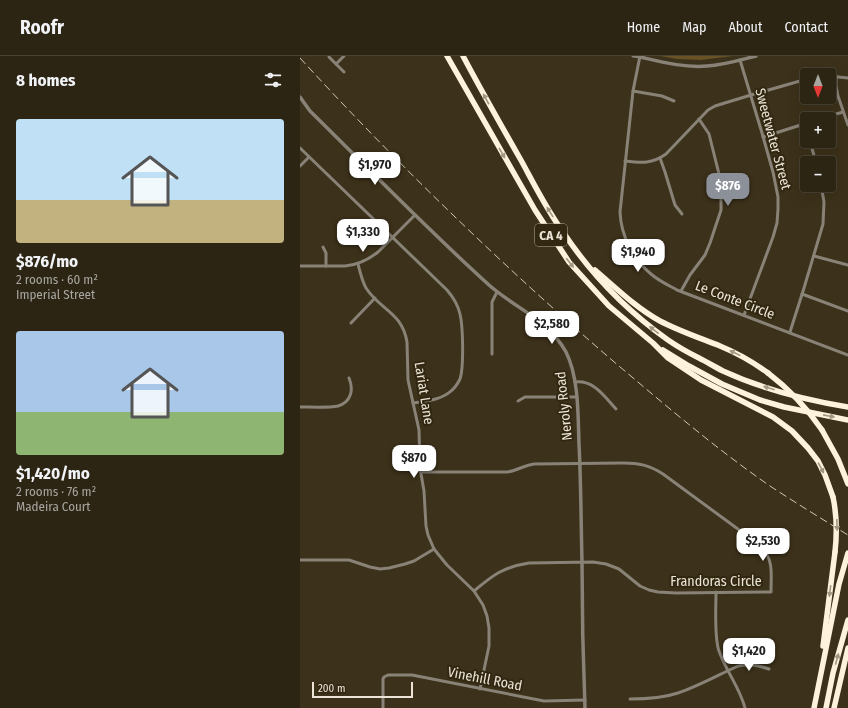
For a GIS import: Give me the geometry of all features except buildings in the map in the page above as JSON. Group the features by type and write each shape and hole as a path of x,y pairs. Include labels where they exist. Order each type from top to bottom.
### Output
{"highway":[{"path":"443,56 457,80 476,107"},
{"name":"CA 4","path":"447,56 553,239 569,262 609,306 653,343 722,384 760,400 784,407 848,420"},
{"name":"CA 4","path":"463,56 562,232 598,277 620,300 669,341 724,371 753,383 823,403 848,407"},
{"path":"585,261 629,300 652,316 677,329 736,353 784,385 798,399 822,430 838,458 848,484"},
{"path":"653,343 668,358 690,373 719,390 773,417 792,431 818,461 828,482 836,511 837,525 818,690"},
{"path":"814,708 838,589 847,556"},
{"path":"826,708 833,673 848,620"},
{"path":"834,708 848,648"}],"street":[{"path":"336,64 344,56"},
{"path":"633,56 660,62 692,66 720,64 756,56"},
{"path":"330,57 344,72"},
{"name":"Le Conte Circle","path":"640,57 633,91 620,218 629,247 643,267 651,275 663,283 848,355"},
{"name":"Sweetwater Street","path":"740,60 773,172 778,197 777,223 768,254 744,315"},
{"path":"836,76 848,78"},
{"path":"625,161 646,163 660,158 666,154 708,110 715,106 800,81"},
{"path":"633,91 662,96 674,101"},
{"path":"836,92 848,125"},
{"name":"Neroly Road","path":"300,97 310,111 462,260 497,292 541,322 554,334 563,347 574,375 577,397 580,464 585,708"},
{"path":"836,114 843,112"},
{"path":"681,291 690,275 705,255 720,210 720,178 709,134 699,119"},
{"path":"763,137 800,125"},
{"path":"300,148 452,296 458,309 462,321 462,369 459,381 456,386 446,395 439,398 413,403"},
{"path":"300,166 309,157"},
{"path":"660,158 675,205 682,214"},
{"path":"790,332 823,224 824,202 822,192"},
{"path":"300,266 344,266 358,264 372,257 378,252 415,215"},
{"path":"323,247 326,253 326,266"},
{"path":"814,256 848,265"},
{"name":"Lariat Lane","path":"358,264 363,282 368,291 397,319 404,330 407,342 408,380 419,430 419,459 424,491 426,526 434,549 447,565 474,591 483,605 487,616 489,646 480,689"},
{"path":"492,354 492,302 497,292"},
{"path":"802,294 848,311"},
{"path":"351,324 375,298"},
{"path":"300,406 333,406 342,404 351,394 352,384 350,378"},
{"path":"575,382 584,382 593,385 616,409"},
{"path":"518,401 525,397 577,397"},
{"name":"Frandoras Circle","path":"474,591 504,569 518,565 596,562 613,566 640,586 658,592 771,592 770,561 766,551 663,474 649,466 635,463 580,464"},
{"path":"421,472 506,472 534,464 580,464"},
{"path":"300,560 349,560 380,569 414,561 434,549"},
{"path":"716,592 718,645 721,656 742,698 745,708"},
{"path":"630,699 655,698 678,693 738,666 751,664 769,669"},
{"name":"Vinehill Road","path":"383,708 383,679 388,675 412,675 544,701 584,700"}],"shaded area":[{"path":"660,56 733,56 701,60 677,59"}],"railway":[{"path":"300,58 413,176 491,252 613,361 729,456 770,486 848,535"}]}
